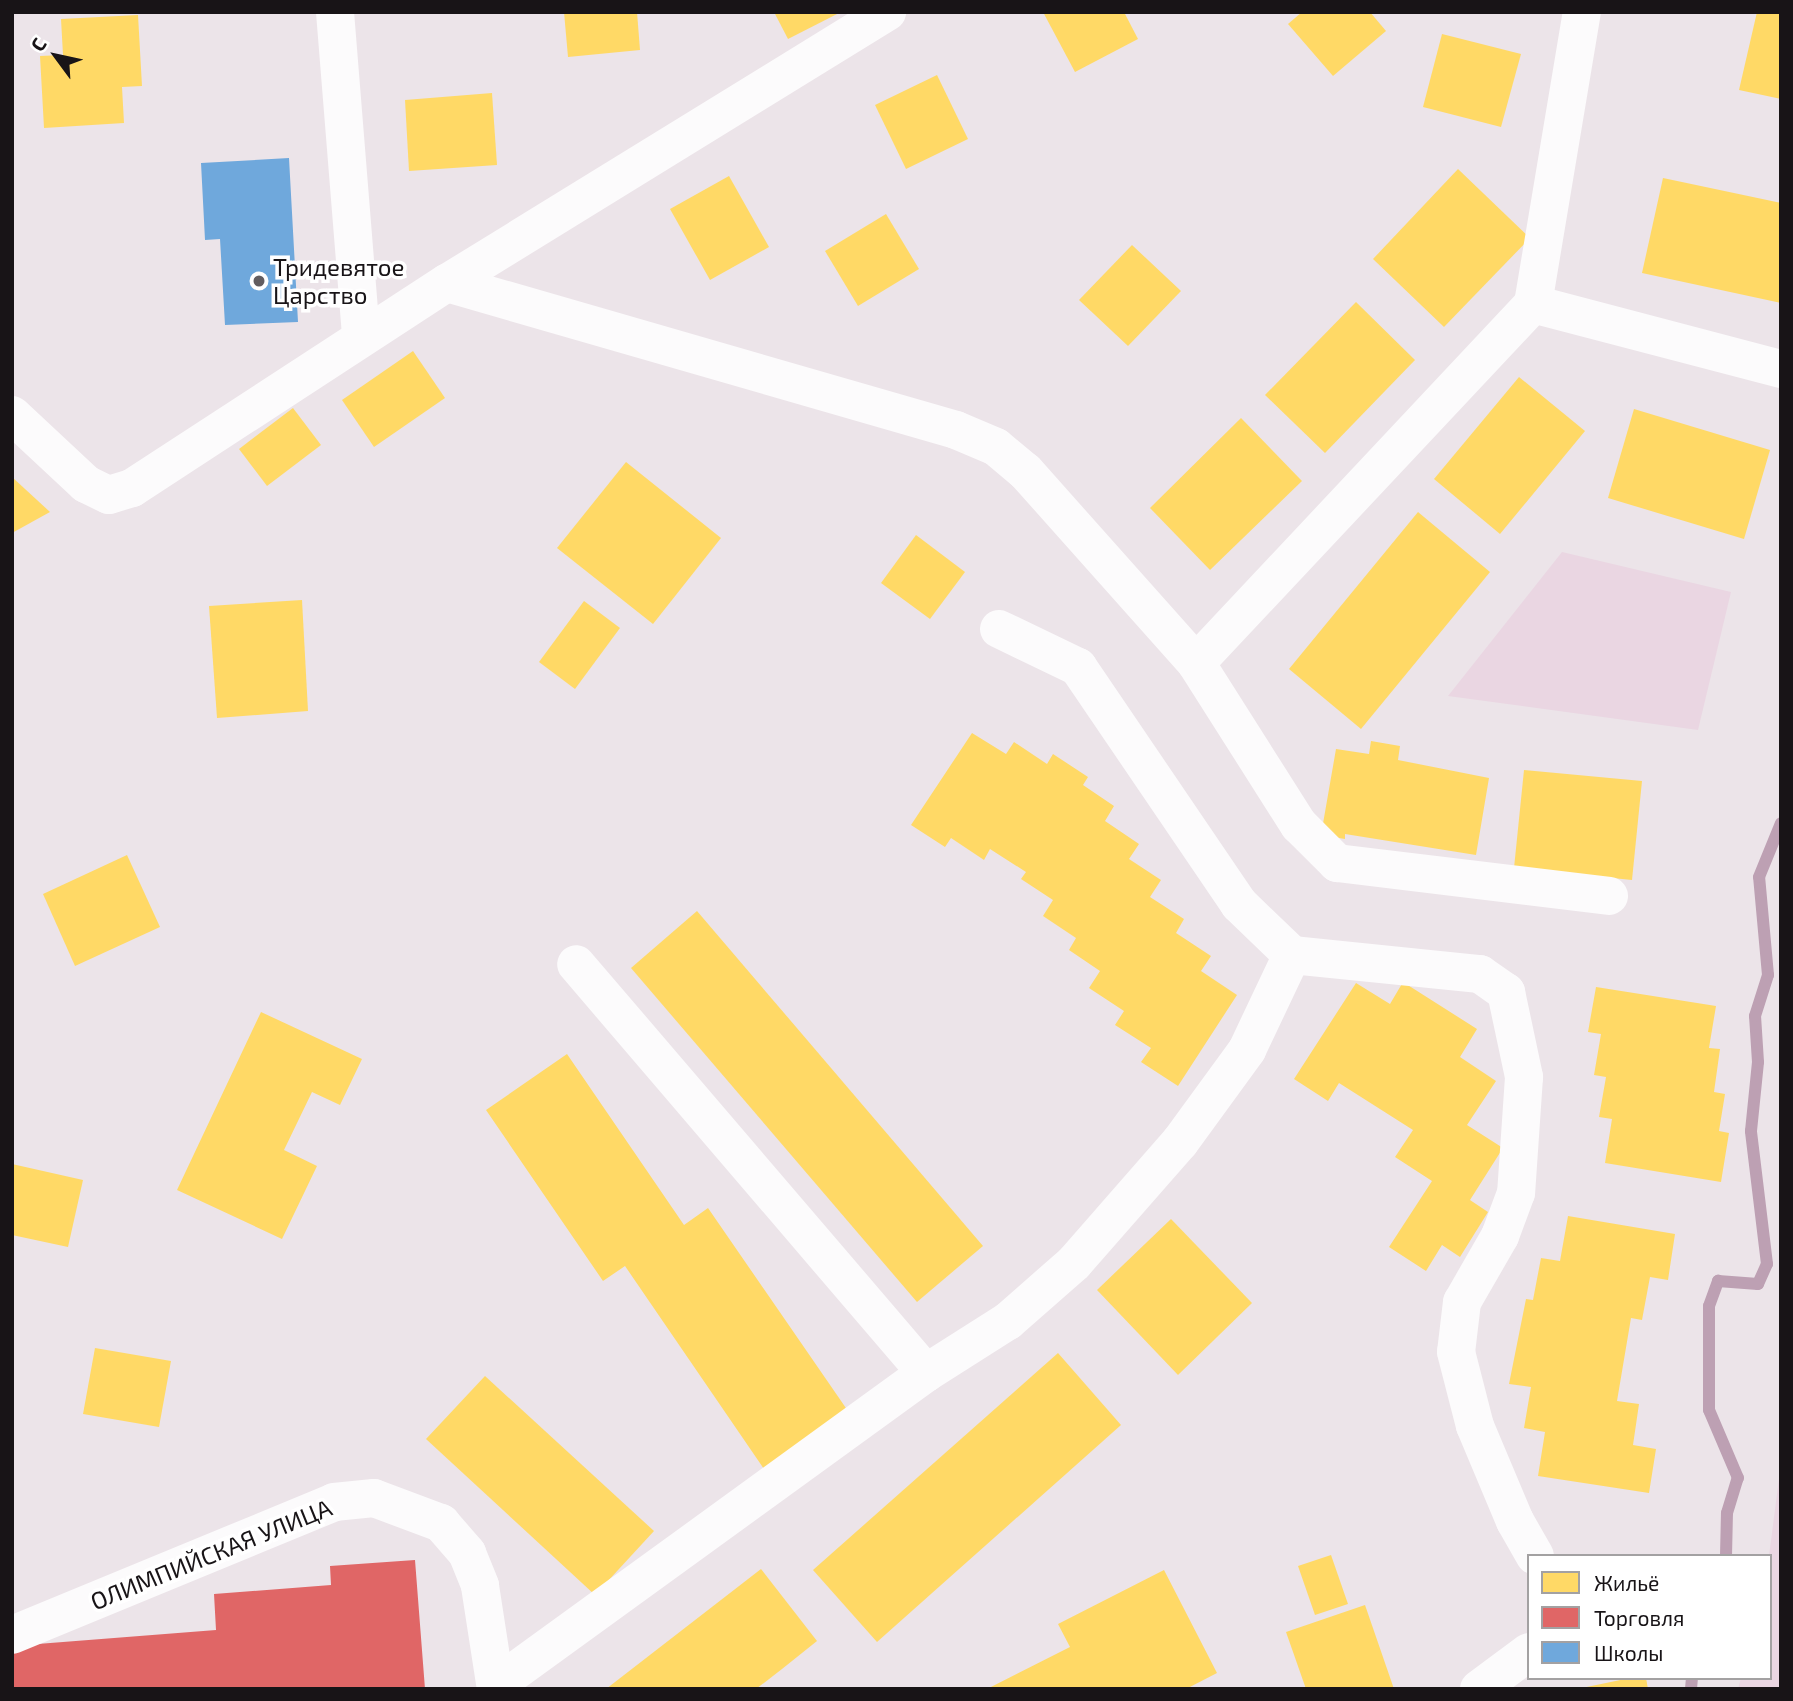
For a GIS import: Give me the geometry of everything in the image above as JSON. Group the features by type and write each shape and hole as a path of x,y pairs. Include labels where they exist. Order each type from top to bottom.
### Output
{"street":[{"path":"335,12 361,337"},
{"path":"12,415 86,484 109,495 132,488 361,337 887,12"},
{"path":"1196,663 1533,304 1582,12"},
{"path":"447,283 956,430 996,447 1025,471 1196,663 1299,825 1336,863 1609,897"},
{"path":"1533,304 1781,369"},
{"path":"999,629 1078,667 1239,904 1292,955 1480,974 1506,992 1524,1077 1516,1193 1500,1236 1462,1302 1456,1352 1475,1426 1534,1554"},
{"path":"496,1687 926,1373 1008,1321 1074,1263 1180,1142 1247,1050 1292,955"},
{"path":"576,964 926,1373"},
{"name":"ОЛИМПИЙСКАЯ УЛИЦА","path":"12,1635 334,1502 374,1497 441,1523 467,1553 480,1586 496,1687"},
{"path":"1479,1689 1527,1653"}],"shaded area":[{"path":"1562,552 1731,592 1698,730 1448,696"},
{"path":"1781,1463 1781,1689 1738,1689 1740,1680 1772,1680 1772,1554 1769,1554"}],"building: Жильё":[{"path":"564,12 637,12 640,50 568,57"},
{"path":"774,12 841,12 788,39"},
{"path":"1043,12 1124,12 1138,39 1075,72"},
{"path":"1302,12 1370,12 1386,31 1333,76 1288,24"},
{"path":"1757,12 1781,12 1781,99 1739,90"},
{"path":"138,15 142,86 122,87 124,123 44,128 40,56 63,55 61,19"},
{"path":"1442,34 1521,54 1501,127 1423,107"},
{"path":"937,75 968,139 906,169 875,105"},
{"path":"492,93 497,165 409,171 405,100"},
{"path":"1458,169 1530,238 1444,327 1373,259"},
{"path":"729,176 769,247 710,280 670,209"},
{"path":"1663,178 1781,203 1781,303 1642,273"},
{"path":"886,214 919,269 858,306 825,251"},
{"path":"1132,245 1181,291 1128,346 1079,300"},
{"path":"1356,302 1415,360 1325,453 1265,395"},
{"path":"413,351 445,398 374,447 342,400"},
{"path":"1519,377 1585,431 1500,534 1434,479"},
{"path":"293,408 321,445 267,486 239,449"},
{"path":"1634,409 1770,450 1744,539 1608,498"},
{"path":"1241,418 1302,481 1210,570 1150,508"},
{"path":"626,462 721,538 653,624 557,548"},
{"path":"12,477 50,512 12,533"},
{"path":"1418,512 1490,572 1361,729 1289,669"},
{"path":"916,535 965,572 930,619 881,583"},
{"path":"302,600 308,711 217,718 209,606"},
{"path":"584,601 620,628 575,689 539,662"},
{"path":"972,733 1006,754 1014,742 1047,764 1053,754 1088,777 1083,785 1114,806 1105,821 1139,844 1129,859 1161,880 1150,897 1184,919 1176,933 1211,956 1201,971 1237,995 1178,1086 1141,1062 1151,1048 1115,1025 1124,1011 1089,988 1100,971 1069,950 1076,938 1043,916 1053,900 1021,879 1026,872 990,849 984,860 951,838 945,847 911,825"},
{"path":"1371,741 1400,746 1398,760 1489,778 1476,855 1345,834 1345,839 1321,835 1336,749 1369,754"},
{"path":"1524,770 1642,781 1632,880 1514,868"},
{"path":"127,855 160,927 75,966 43,894"},
{"path":"697,911 983,1246 917,1302 631,968"},
{"path":"1403,982 1477,1029 1460,1057 1496,1081 1467,1125 1503,1148 1470,1200 1488,1212 1460,1257 1442,1245 1426,1271 1389,1247 1432,1181 1395,1157 1413,1130 1339,1083 1328,1101 1294,1079 1356,983 1390,1004"},
{"path":"1596,987 1716,1006 1709,1048 1720,1049 1714,1092 1725,1094 1719,1131 1729,1133 1721,1182 1605,1163 1612,1119 1599,1117 1606,1077 1594,1075 1601,1034 1588,1032"},
{"path":"261,1012 362,1059 340,1105 312,1092 284,1150 317,1166 282,1239 177,1190"},
{"path":"567,1054 684,1225 708,1208 848,1411 764,1469 625,1266 603,1281 486,1110"},
{"path":"12,1164 83,1180 68,1247 12,1235"},
{"path":"1568,1216 1675,1234 1668,1280 1650,1277 1642,1320 1631,1318 1617,1401 1639,1404 1633,1445 1656,1449 1649,1493 1538,1476 1545,1432 1524,1428 1531,1387 1509,1384 1526,1299 1533,1300 1541,1258 1560,1261"},
{"path":"1171,1219 1252,1303 1178,1375 1097,1290"},
{"path":"95,1348 171,1361 159,1427 83,1414"},
{"path":"1058,1353 1121,1425 877,1642 813,1570"},
{"path":"485,1376 654,1531 595,1595 426,1439"},
{"path":"1331,1555 1348,1604 1315,1615 1298,1566"},
{"path":"761,1569 817,1641 782,1669 756,1689 606,1689"},
{"path":"1164,1570 1217,1673 1186,1689 987,1689 1070,1647 1058,1624"},
{"path":"1365,1605 1394,1689 1306,1689 1286,1632"},
{"path":"1620,1680 1646,1680 1648,1689 1577,1689"}],"building: Торговля":[{"path":"415,1560 425,1689 12,1689 12,1646 216,1630 214,1594 331,1585 330,1566"}],"building: Школы":[{"name":"Тридевятое Царство","path":"289,158 298,322 225,325 220,239 205,240 201,163"}],"waterway":[{"path":"1726,1554 1727,1513 1738,1478 1709,1410 1709,1306 1718,1281 1758,1284 1767,1264 1751,1131 1758,1062 1755,1016 1768,975 1759,877 1781,823"},
{"path":"1691,1689 1692,1680"}],"place":[{"name":"Тридевятое Царство","path":"259,281"}]}
